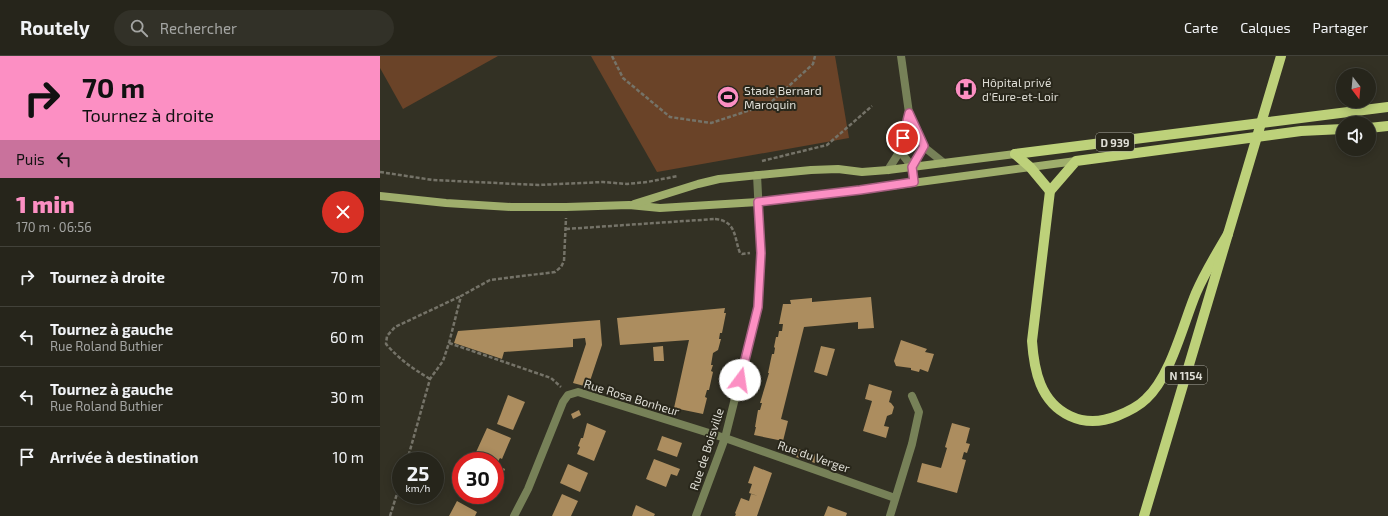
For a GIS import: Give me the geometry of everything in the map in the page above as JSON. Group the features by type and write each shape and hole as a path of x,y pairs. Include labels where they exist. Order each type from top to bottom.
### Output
{"main road":[{"name":"N 1154","path":"1144,516 1280,56"},
{"name":"D 939","path":"629,206 698,184 719,179 811,170 838,169 862,172 888,170 1388,107"},
{"path":"1376,127 1388,126"},
{"name":"D 939","path":"380,196 446,204 566,207 629,206 660,208 758,202 860,190 1301,131 1336,129"},
{"path":"1015,154 1030,167 1050,191"},
{"path":"1076,161 1050,191 1032,341 1033,360 1037,377 1044,392 1054,404 1069,416 1086,422 1109,419 1129,411 1146,399 1160,381 1172,358 1196,293 1228,234"}],"street":[{"path":"901,56 909,113 924,146 944,163"},
{"path":"888,170 900,151 909,113"},
{"path":"912,167 924,146"},
{"path":"900,151 912,167 914,182"},
{"name":"Rue de Boisville","path":"696,516 725,438 758,307 761,253 757,176"},
{"name":"Rue Rosa Bonheur","path":"514,516 528,489 563,402 568,395 578,392 725,438"},
{"path":"890,516 912,444 919,412 912,396"},
{"name":"Rue du Verger","path":"725,438 895,498"}],"path":[{"path":"612,56 623,78 670,117 711,123 769,104 813,64 815,56"},
{"path":"758,162 827,145 872,106"},
{"path":"380,172 433,180 538,185 603,182 627,184 683,175"},
{"path":"714,215 715,219"},
{"path":"430,379 406,365 386,344 386,336 395,327 461,296 490,280 555,272 561,267 564,261 566,229 715,219 723,221 732,228 742,254 761,253"},
{"path":"410,452 430,379 443,361 461,296"},
{"path":"449,343 551,378 568,395"},
{"path":"390,516 394,504"}],"shaded area":[{"path":"380,56 498,56 403,109 380,68"},
{"name":"Stade Bernard Maroquin","path":"591,56 835,56 849,138 657,172"}],"building":[{"path":"871,297 874,328 858,329 858,322 804,327 781,419 788,421 783,441 754,435 758,410 760,410 762,403 760,403 769,373 772,354 774,354 776,337 778,337 779,331 782,331 783,324 779,324 783,304 791,304 790,300 812,298 812,302"},
{"path":"725,308 724,313 726,313 722,333 720,333 719,339 721,339 718,350 713,353 711,365 713,365 711,371 713,372 709,390 707,390 705,397 707,398 703,414 674,408 689,340 620,345 617,318"},
{"path":"600,320 602,345 588,387 573,383 586,344 585,338 573,339 573,347 504,352 502,359 454,343 458,331"},
{"path":"901,340 927,349 925,352 934,354 928,372 920,369 919,372 911,370 911,368 896,366 894,361"},
{"path":"663,346 664,361 654,361 653,347"},
{"path":"821,346 835,349 827,376 814,372"},
{"path":"869,384 892,391 889,402 894,407 892,414 887,416 884,426 889,427 886,438 863,431 872,401 865,399"},
{"path":"508,395 525,402 513,430 497,424"},
{"path":"579,410 581,415 573,419 571,414"},
{"path":"587,423 606,431 594,461 577,454 580,447 578,446 581,438 583,438"},
{"path":"952,423 970,428 966,443 970,444 967,453 964,452 962,459 966,460 957,493 917,482 922,463 941,468"},
{"path":"487,428 511,438 504,454 504,452 476,452"},
{"path":"662,436 682,443 677,457 657,450"},
{"path":"798,449 817,455 815,463 796,457"},
{"path":"654,459 680,469 677,476 671,474 666,487 646,479"},
{"path":"568,464 588,473 580,492 560,483"},
{"path":"754,466 772,473 757,516 735,516 741,498 749,501 751,494 758,496 749,493 752,484 748,483"},
{"path":"562,494 578,501 571,516 552,516"},
{"path":"455,504 462,504 477,512 475,516 449,516"},
{"path":"636,505 655,514 654,516 632,516"},
{"path":"828,506 847,513 846,516 824,516"}],"place":[{"name":"Hôpital privé d'Eure-et-Loir","path":"966,89"},
{"name":"Stade Bernard Maroquin","path":"728,97"}],"route":[{"path":"740,380 758,307 761,253 758,202 914,182 912,167 924,146 909,113 903,138"}]}
